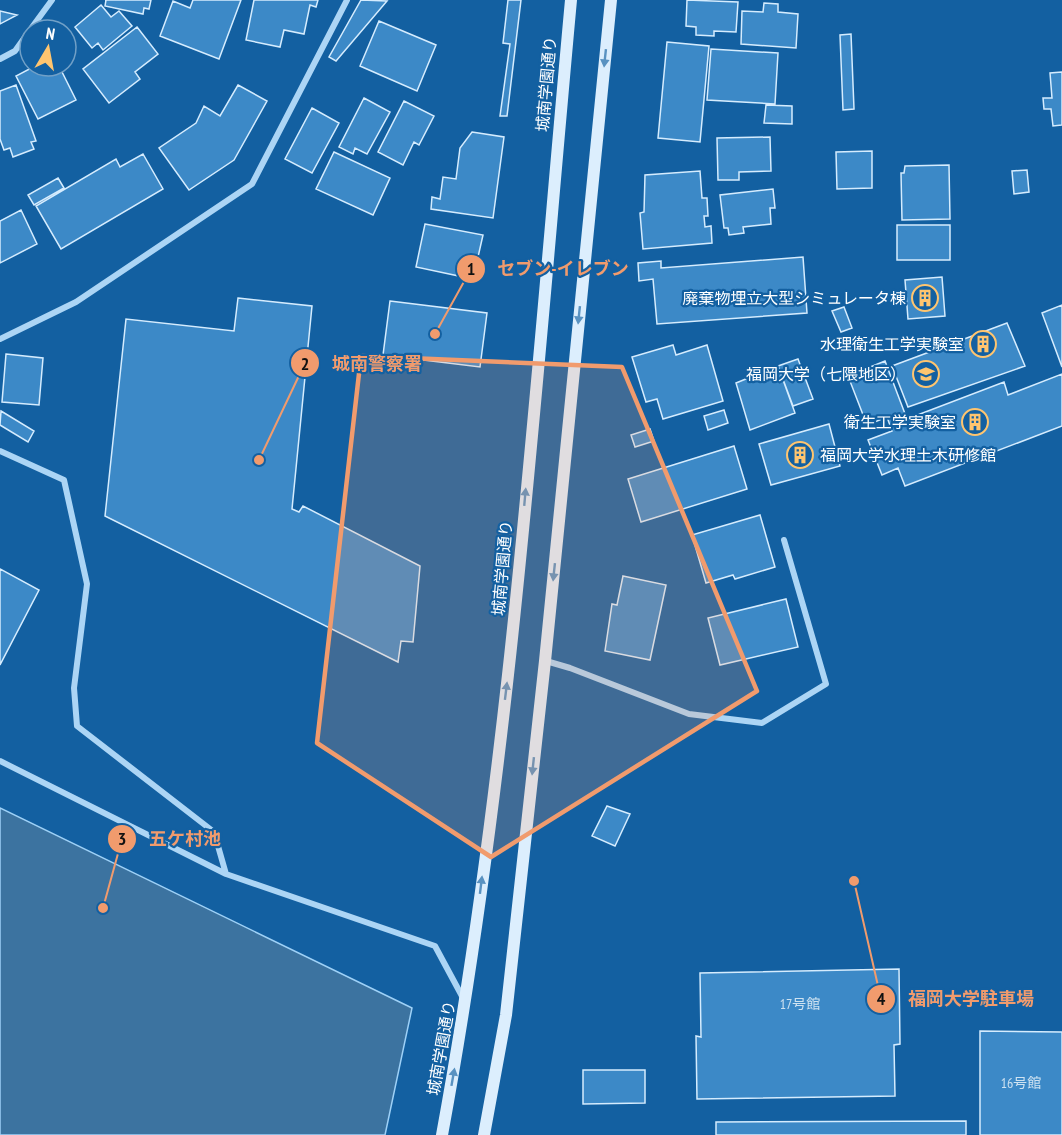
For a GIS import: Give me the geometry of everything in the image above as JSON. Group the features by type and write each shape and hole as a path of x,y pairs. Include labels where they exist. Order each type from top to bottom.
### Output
{"street":[{"path":"39,18 52,0"},
{"path":"0,339 76,302 252,184 347,0"},
{"name":"城南学園通り","path":"442,1135 466,1004 511,656 571,0"},
{"path":"484,1135 506,1015 545,661 610,0"},
{"path":"0,59 18,47"},
{"path":"0,451 64,480 87,584 74,688 77,726 214,832 226,874"},
{"path":"545,661 570,668 689,714 762,723 826,684 784,540"},
{"path":"0,761 226,874 435,946 466,1004"}],"highlighted area":[{"path":"361,356 622,367 757,691 491,857 317,743"}],"water":[{"path":"0,808 412,1008 385,1135 0,1135"}],"building":[{"path":"106,0 151,0 149,9 144,8 143,14 105,6"},
{"path":"193,0 241,0 219,59 160,36 173,1 190,8"},
{"path":"254,0 318,0 316,7 310,5 304,34 284,30 280,47 246,40"},
{"path":"361,0 387,1 336,61 329,57"},
{"path":"508,0 521,0 507,116 500,116 510,44 503,43"},
{"path":"687,0 738,2 736,32 714,31 714,36 696,35 696,27 686,26"},
{"path":"764,3 778,4 778,12 798,14 796,48 741,44 742,11 763,12"},
{"path":"101,5 111,17 119,11 132,26 103,50 98,43 92,48 78,31 78,24"},
{"path":"0,11 17,15 0,24"},
{"path":"379,21 436,45 417,91 360,66"},
{"path":"137,27 158,54 135,72 140,79 109,103 83,69"},
{"path":"851,34 854,109 843,110 840,35"},
{"path":"667,42 709,46 700,142 658,138"},
{"path":"711,49 778,53 775,104 707,100"},
{"path":"1062,72 1062,125 1053,126 1051,109 1044,109 1043,98 1052,98 1050,73"},
{"path":"18,75 18,78 65,78 76,100 38,119 16,76"},
{"path":"16,85 36,141 31,142 34,149 13,157 10,148 4,150 0,139 0,91"},
{"path":"238,85 267,101 234,160 189,190 159,148 196,123 204,106 220,116"},
{"path":"364,98 390,112 367,154 355,148 353,154 339,147"},
{"path":"404,101 434,116 419,145 414,142 403,165 378,152"},
{"path":"766,105 792,106 792,124 764,123"},
{"path":"312,108 339,123 312,173 285,159"},
{"path":"472,132 504,137 493,218 431,209 432,197 440,199 443,177 456,179 460,148"},
{"path":"770,137 771,171 739,172 739,180 718,180 717,138"},
{"path":"872,151 872,188 837,189 836,152"},
{"path":"334,152 390,178 373,215 316,189"},
{"path":"143,154 163,189 61,249 36,206 116,159 120,167"},
{"path":"949,165 950,219 902,220 901,173 904,173 905,166"},
{"path":"1027,170 1029,192 1014,194 1012,171"},
{"path":"700,171 702,198 707,198 708,216 704,216 705,227 711,226 712,243 643,249 640,213 644,212 645,175"},
{"path":"58,178 64,188 34,205 28,195"},
{"path":"773,189 775,208 770,208 771,224 743,227 744,233 729,235 728,228 724,228 720,195"},
{"path":"21,210 37,244 0,263 0,221"},
{"path":"425,224 483,235 473,279 416,267"},
{"path":"897,225 950,225 950,260 897,260"},
{"path":"803,257 807,313 657,324 653,279 639,281 638,263 661,261 661,268"},
{"name":"廃棄物埋立大型シミュレータ棟","path":"942,277 945,316 908,319 905,280"},
{"path":"238,298 312,306 292,509 299,512 303,506 420,566 413,642 401,641 398,662 105,516 126,319 234,331"},
{"path":"390,301 487,313 480,367 383,355"},
{"path":"1062,305 1062,367 1042,313"},
{"path":"844,307 852,328 841,332 832,311"},
{"name":"水理衛生工学実験室","path":"1007,323 1025,366 908,407 892,366"},
{"path":"673,345 676,355 707,345 723,401 663,419 657,399 646,402 632,357"},
{"path":"6,354 43,358 39,405 2,402"},
{"path":"798,359 813,399 793,406 778,366"},
{"name":"衛生工学実験室","path":"885,361 907,419 1004,382 1008,395 1062,374 1062,426 905,486 898,468 882,475 868,440 892,431 887,417 867,425 848,376"},
{"path":"778,366 795,413 750,430 736,383"},
{"path":"724,410 728,423 708,430 704,416"},
{"path":"1,411 34,431 28,442 0,425"},
{"name":"福岡大学水理土木研修館","path":"829,424 840,466 771,485 759,444"},
{"path":"650,429 654,441 635,447 631,435"},
{"path":"734,446 747,489 641,522 628,479"},
{"path":"760,515 775,567 735,579 733,575 706,583 692,535"},
{"path":"0,569 39,590 0,665"},
{"path":"623,576 666,585 650,660 605,651 612,604 617,605"},
{"path":"786,599 798,647 720,665 708,618"},
{"path":"607,806 630,814 615,846 592,836"},
{"path":"899,969 900,1044 894,1045 895,1096 697,1099 696,1036 701,1037 700,973"},
{"path":"980,1031 1062,1032 1062,1135 980,1135"},
{"path":"583,1070 645,1070 645,1103 583,1104"},
{"path":"966,1121 966,1135 716,1135 716,1122"}],"place":[{"name":"廃棄物埋立大型シミュレータ棟","path":"925,298"},
{"name":"セブン-イレブン","path":"435,334"},
{"name":"水理衛生工学実験室","path":"983,344"},
{"name":"福岡大学（七隈地区）","path":"926,374"},
{"name":"衛生工学実験室","path":"975,422"},
{"name":"福岡大学水理土木研修館","path":"800,455"},
{"name":"城南警察署","path":"259,460"},
{"name":"福岡大学駐車場","path":"854,881"},
{"name":"五ケ村池","path":"103,908"}]}
